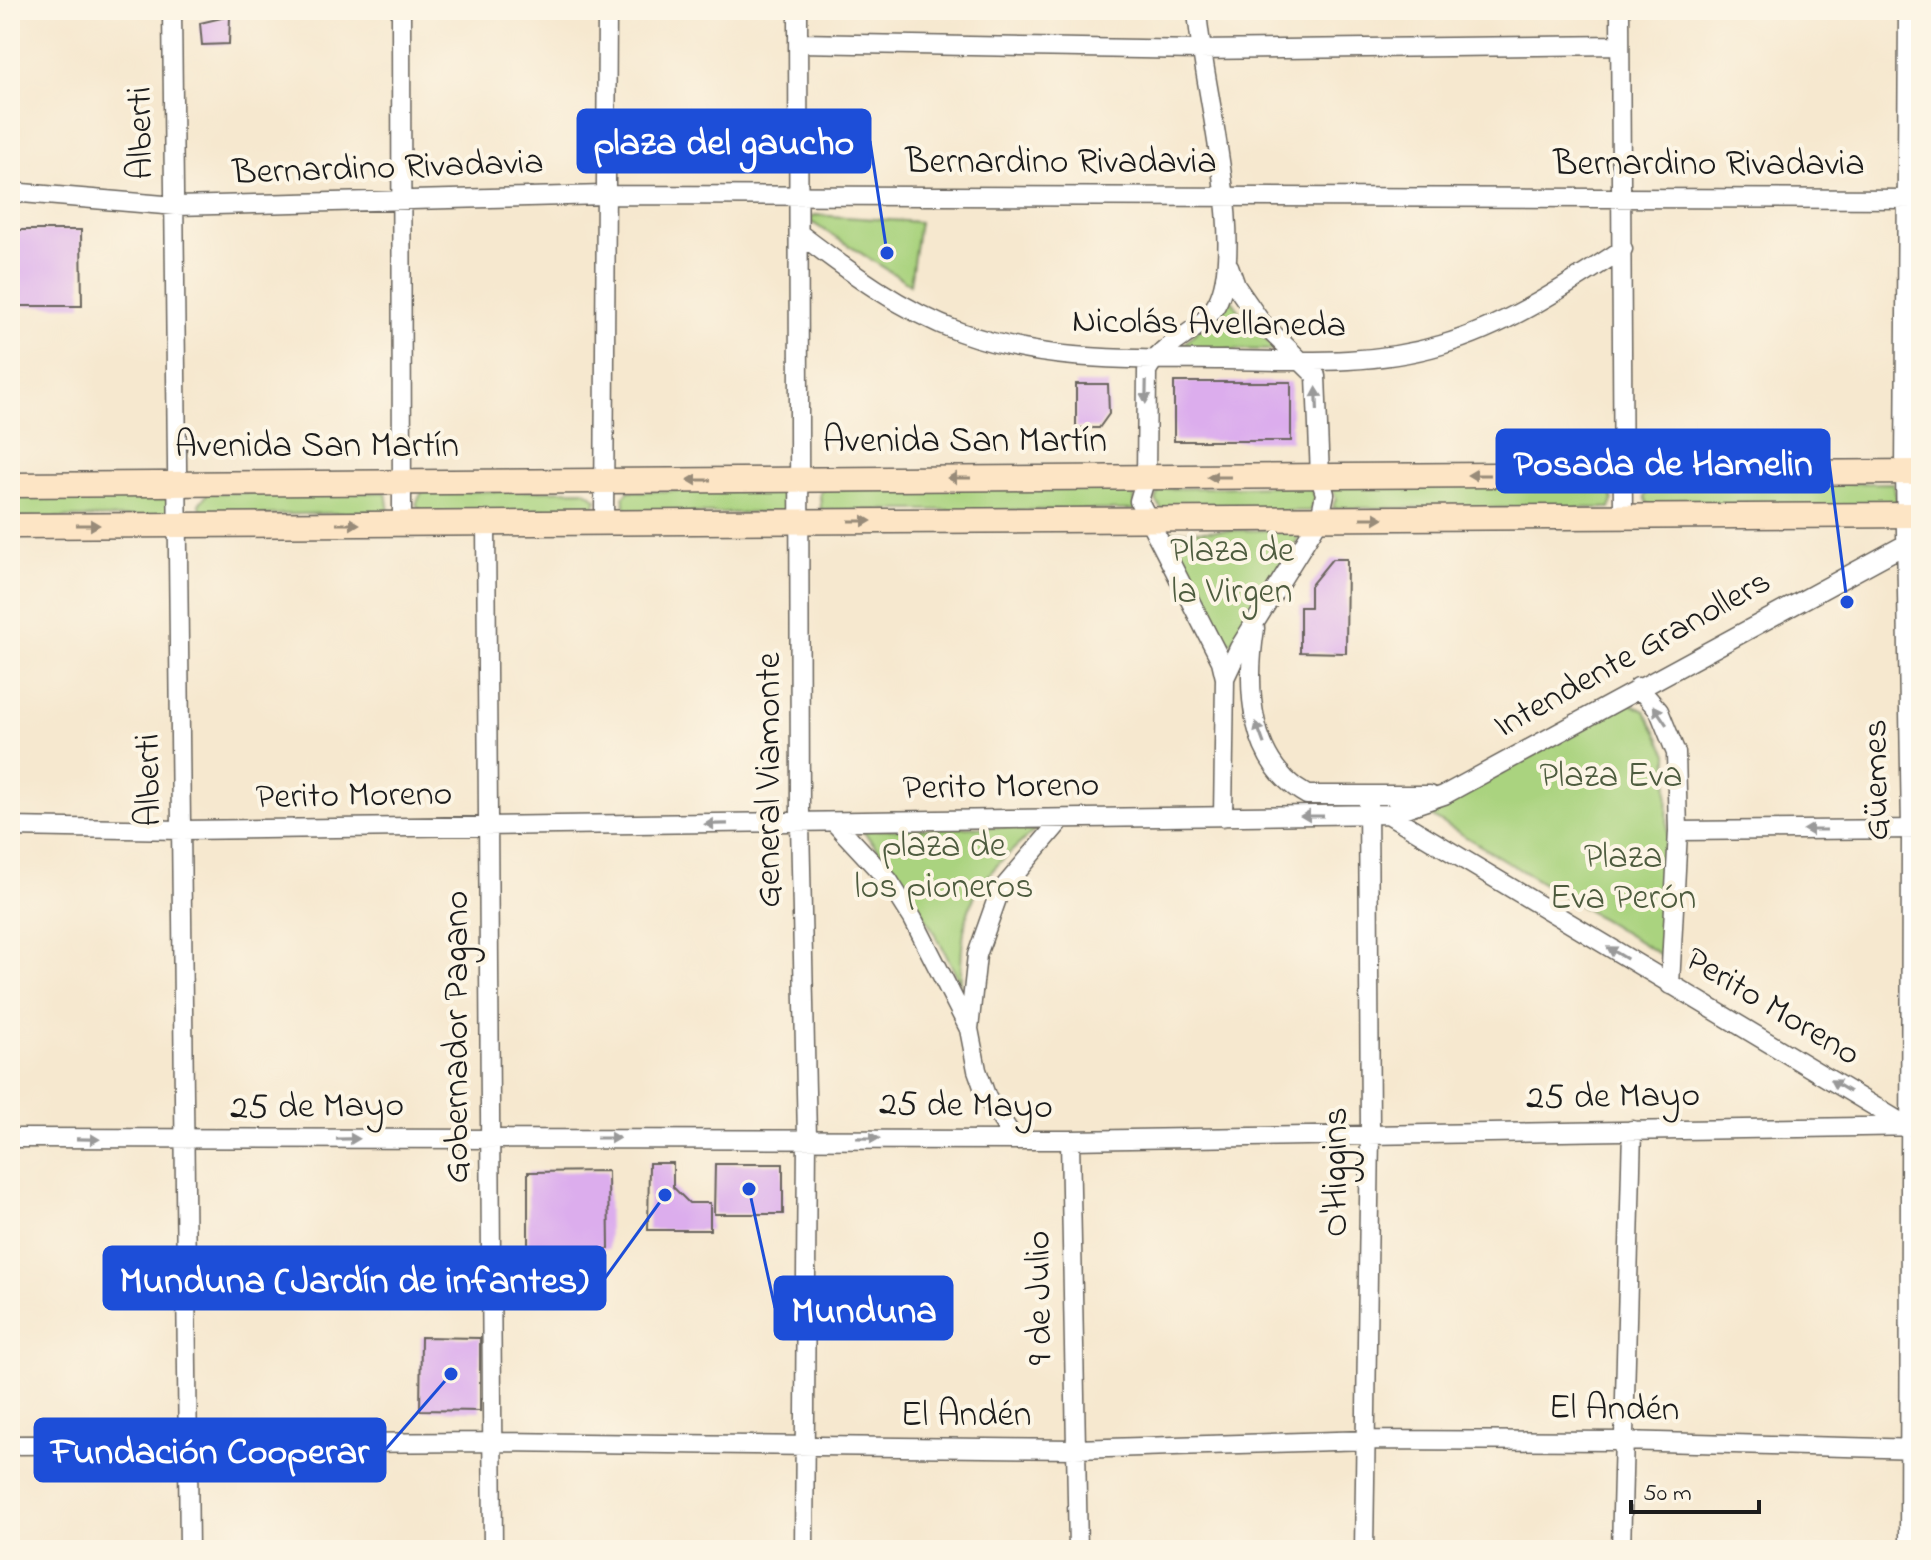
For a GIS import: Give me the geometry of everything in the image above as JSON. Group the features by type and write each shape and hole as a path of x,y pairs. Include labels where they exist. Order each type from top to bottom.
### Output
{"main road":[{"name":"Avenida San Martín","path":"10,485 1913,472"},
{"path":"10,526 1914,515"}],"street":[{"name":"Alberti","path":"172,10 189,1550"},
{"path":"401,10 402,524"},
{"path":"604,522 607,10"},
{"name":"General Viamonte","path":"798,10 802,479 800,823 807,1137 804,1550"},
{"path":"1197,10 1199,50 1224,196 1228,263 1236,286 1261,322 1313,370 1317,383 1320,477 1325,503 1320,518 1225,678"},
{"path":"1620,10 1623,517"},
{"name":"Güemes","path":"1908,10 1914,199 1914,515 1906,544 1916,829 1916,1449 1909,1548"},
{"path":"799,43 1199,50 1620,45"},
{"name":"Bernardino Rivadavia","path":"10,192 176,206 605,195 1914,199"},
{"name":"Nicolás Avellaneda","path":"800,234 882,293 960,332 1053,355 1153,359 1304,361 1395,356 1443,345 1490,328 1623,249"},
{"path":"1223,817 1225,678 1216,646 1139,501 1146,477 1145,385 1153,359 1200,325 1216,305 1228,263"},
{"name":"Gobernador Pagano","path":"486,523 493,1550"},
{"name":"Intendente Granollers","path":"1388,814 1444,795 1906,544"},
{"path":"1256,622 1249,688 1257,728 1271,760 1291,786 1307,795 1444,795"},
{"path":"1638,687 1659,711 1673,742 1678,831 1670,985"},
{"name":"O'Higgins","path":"1364,1550 1368,1440 1370,1134 1368,795"},
{"name":"Perito Moreno","path":"10,827 182,830 836,824 1388,814 1670,985 1914,1126"},
{"path":"969,1029 977,955 999,893 1062,819"},
{"path":"836,824 889,881 913,919 969,1029 977,1070 987,1098 1015,1140"},
{"path":"1678,831 1916,829"},
{"name":"25 de Mayo","path":"10,1138 186,1141 807,1137 1070,1140 1914,1126"},
{"path":"1621,1550 1621,1441 1632,1130"},
{"name":"9 de Julio","path":"1070,1140 1078,1550"},
{"name":"El Andén","path":"10,1445 492,1442 1075,1449 1368,1440 1621,1441 1916,1449"},
{"path":"1909,1548 1921,1522"}],"green space":[{"path":"815,215 919,222 910,284 808,220"},
{"path":"1230,296 1243,318 1277,350 1180,349"},
{"path":"1893,483 1897,499 1891,506 1650,509 1644,497 1650,485"},
{"path":"1134,484 1135,510 821,510 820,492 825,489"},
{"path":"1308,485 1315,497 1310,511 1163,511 1156,500 1159,489"},
{"path":"1331,485 1608,486 1613,500 1610,508 1332,508 1336,499"},
{"path":"584,490 597,499 592,513 424,515 416,504 422,492"},
{"path":"629,491 791,491 795,502 788,513 627,513 623,497"},
{"path":"386,492 389,512 205,516 199,504 208,493"},
{"path":"10,493 169,495 169,513 164,517 10,518"},
{"name":"Plaza de la Virgen","path":"1168,531 1303,531 1233,643 1220,637 1166,541"},
{"name":"Plaza Eva","path":"1627,702 1645,711 1668,754 1666,958 1428,814"},
{"name":"plaza de los pioneros","path":"1040,826 1001,862 976,894 964,931 961,985 917,904 862,830"}],"building":[{"path":"230,16 229,44 202,45 200,23"},
{"path":"10,230 81,230 82,306 10,306"},
{"path":"1174,382 1291,382 1291,441 1174,441"},
{"path":"1076,384 1108,384 1109,414 1099,428 1076,428"},
{"path":"1332,559 1347,559 1346,653 1300,652 1300,607 1310,607 1310,586"},
{"path":"649,1163 673,1163 673,1187 689,1203 710,1203 710,1230 648,1230"},
{"path":"715,1164 783,1164 783,1214 714,1214"},
{"path":"608,1171 609,1249 528,1249 528,1172"},
{"path":"421,1337 480,1338 480,1411 420,1410"}],"place":[{"name":"plaza del gaucho","path":"887,253"},
{"name":"Posada de Hamelin","path":"1847,602"},
{"name":"Munduna","path":"749,1189"},
{"name":"Munduna (Jardín de infantes)","path":"665,1195"},
{"name":"Fundación Cooperar","path":"451,1374"}],"park label":[{"name":"Plaza Eva Perón","path":"1623,878"}]}
